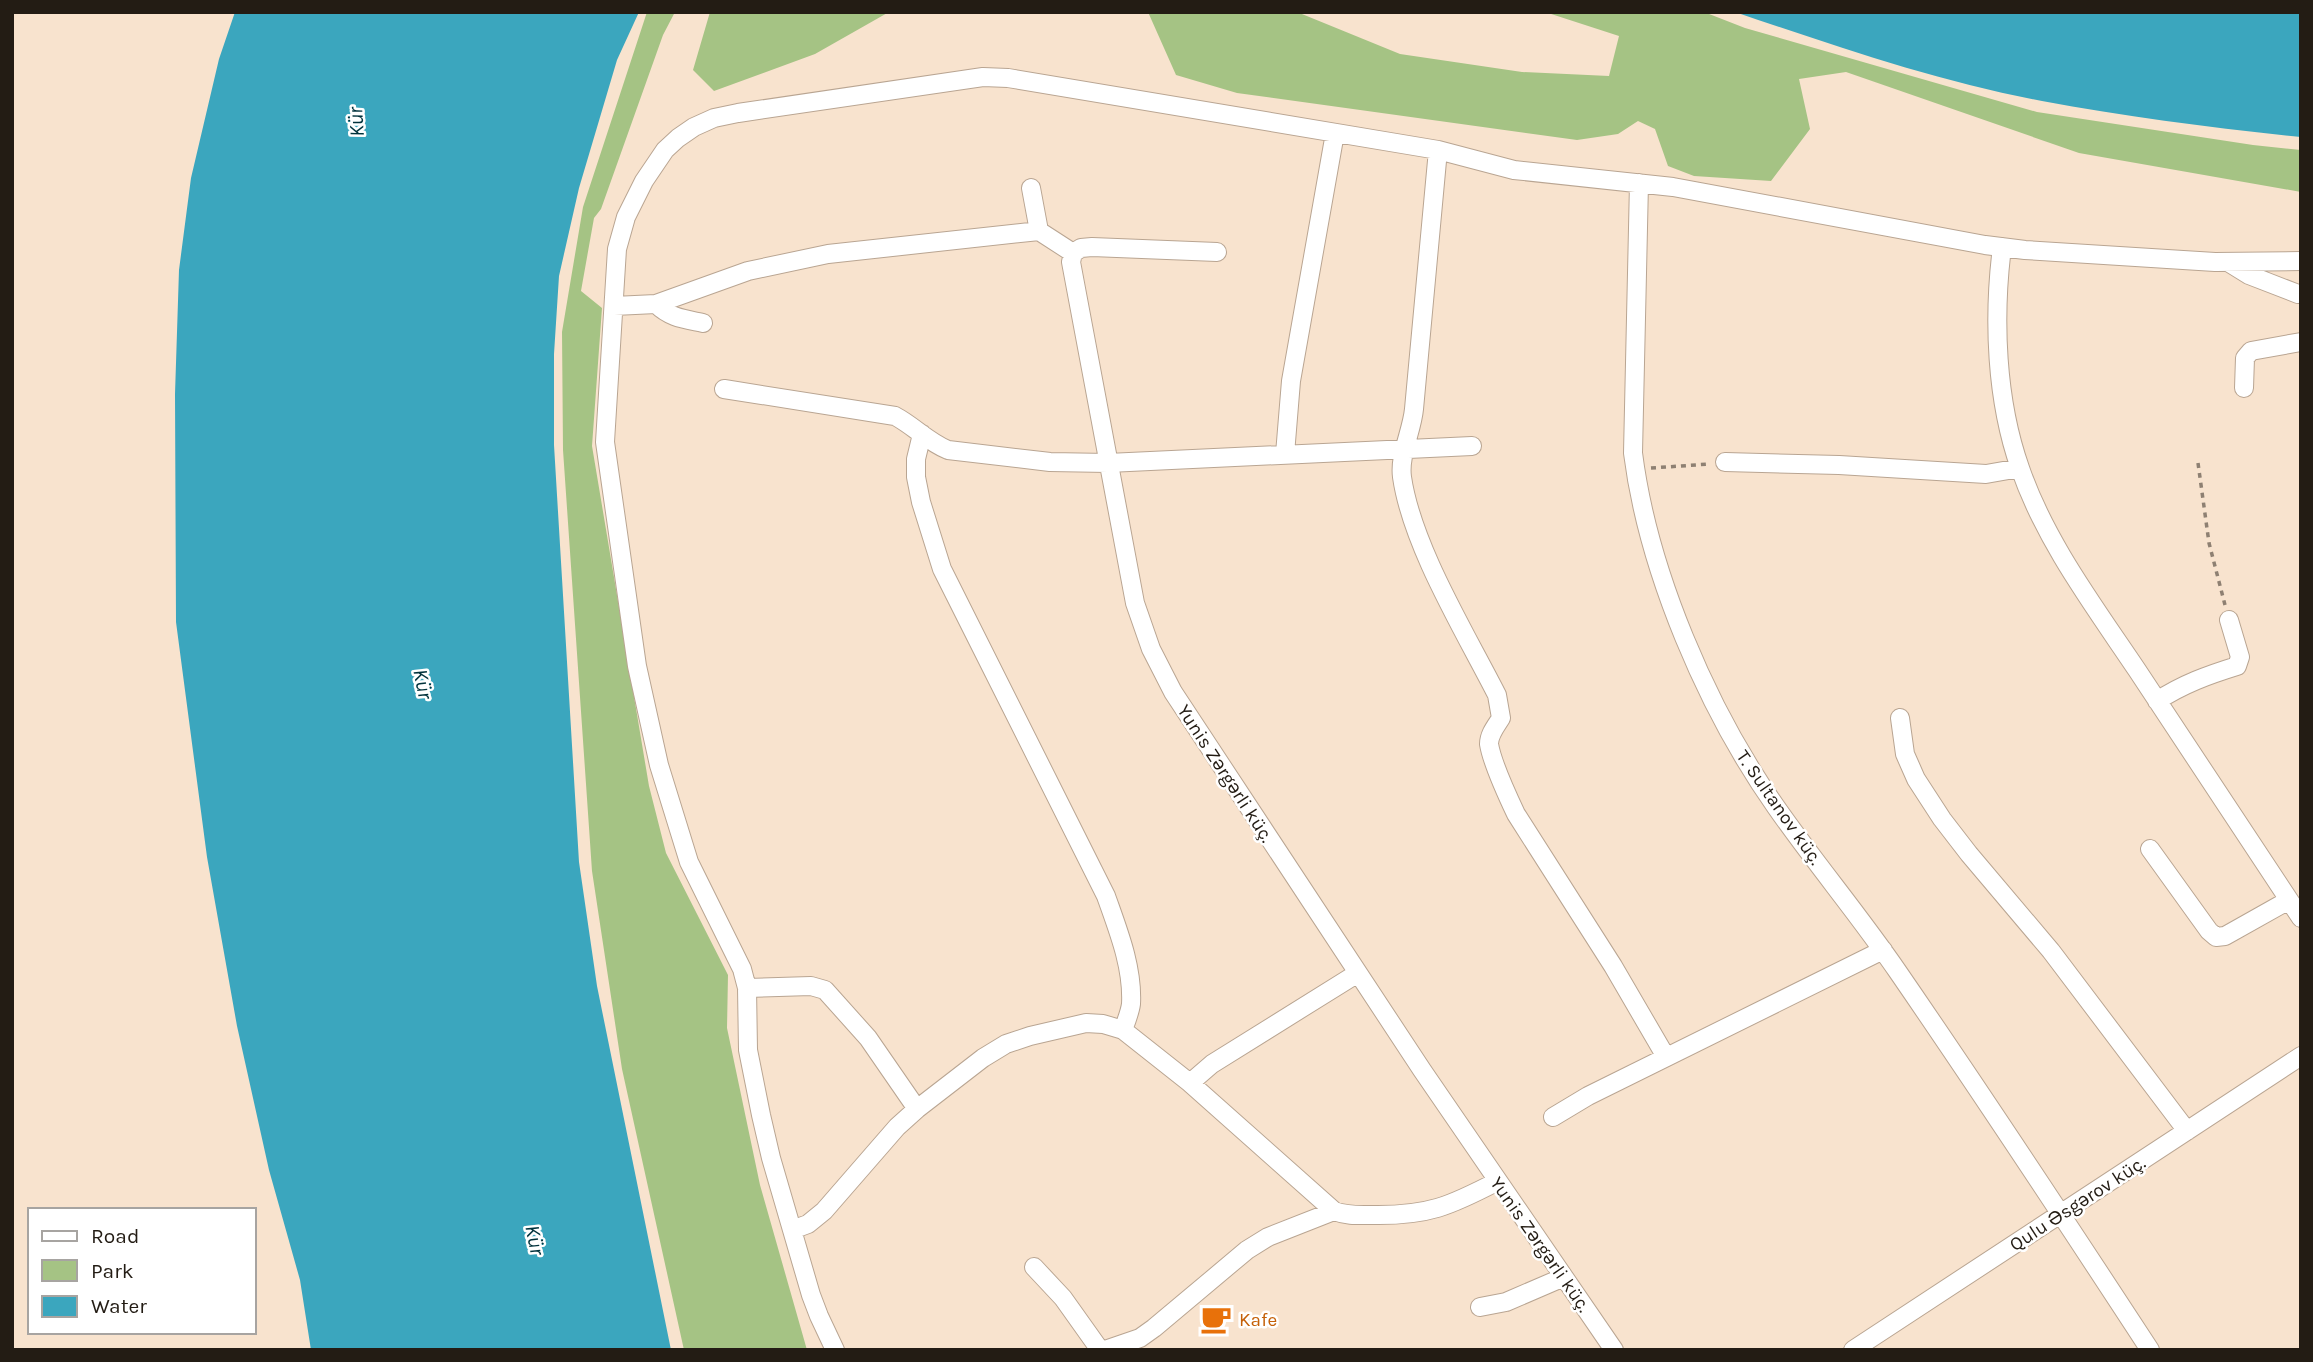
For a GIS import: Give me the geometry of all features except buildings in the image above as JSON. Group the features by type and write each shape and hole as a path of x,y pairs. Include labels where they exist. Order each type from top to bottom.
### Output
{"street":[{"path":"835,1350 818,1316 771,1158 751,1063 746,1021 747,988 743,969 689,862 659,765 637,666 605,442 618,249 626,217 644,181 665,150 678,138 714,118 983,77 1008,78 1438,150 1526,172 1707,193 2002,247 2228,262 2301,261"},
{"path":"1285,454 1291,381 1335,133"},
{"path":"1438,150 1413,414 1402,475 1417,531 1433,570 1497,695 1501,718 1489,743 1503,787 1516,814 1613,966 1666,1057"},
{"name":"T. Sultanov küç.","path":"1639,183 1633,453 1638,495 1658,566 1685,637 1724,723 1775,806 1883,950 2150,1350"},
{"path":"1031,188 1039,231"},
{"path":"614,306 656,304 748,271 828,254 1039,231 1073,253 1081,248 1092,247 1217,253"},
{"path":"2002,247 1998,274 1999,357 2005,407 2020,468 2046,528 2095,609 2301,918"},
{"name":"Yunis Zərgərli küç.","path":"1073,253 1073,282 1135,603 1150,649 1172,692 1358,973 1614,1350"},
{"path":"2228,262 2242,272 2300,297"},
{"path":"656,304 674,318 703,323"},
{"path":"2244,388 2245,358 2251,351 2301,342"},
{"path":"724,389 895,416 909,423 937,446 948,450 1050,462 1108,463 1472,446"},
{"path":"922,433 916,459 916,477 927,524 942,569 1106,896 1120,936 1131,1006 1123,1030"},
{"path":"1725,462 1839,465 1986,474 2020,468"},
{"path":"2157,701 2180,686 2237,666 2240,657 2229,620"},
{"path":"1900,718 1905,754 1916,779 1942,819 2051,951 2187,1131"},
{"path":"2150,849 2216,937 2225,936 2289,900"},
{"path":"1553,1117 1588,1096 1883,950"},
{"path":"1190,1083 1212,1064 1358,973"},
{"path":"747,988 811,986 825,990 868,1038 917,1109"},
{"path":"792,1230 808,1224 824,1211 897,1127 917,1109 1006,1044 1086,1023 1103,1024 1123,1030 1190,1083 1334,1211 1346,1215 1400,1216 1429,1211 1453,1204 1498,1181"},
{"name":"Qulu Əsgərov küç.","path":"1853,1350 2301,1056"},
{"path":"1034,1267 1063,1298 1103,1350 1140,1338 1247,1250 1268,1237 1334,1211"},
{"path":"1480,1307 1506,1301 1564,1277"}],"path":[{"path":"1635,470 1725,462"},
{"path":"2198,463 2209,543 2229,620"}],"green space":[{"path":"647,12 675,12 663,35 601,209 594,218 581,291 602,308 592,446 649,786 666,853 728,975 727,1028 760,1185 807,1350 684,1350 622,1069 592,871 563,450 562,332 583,207"},
{"path":"710,12 889,12 815,54 714,91 693,70"},
{"path":"1148,12 1297,12 1400,54 1522,72 1609,76 1619,36 1545,12 1704,12 1745,28 2037,112 2301,150 2301,192 2079,153 1846,72 1799,79 1810,129 1771,181 1694,176 1668,166 1655,129 1638,121 1618,134 1577,140 1237,93 1176,75"}],"water":[{"name":"Kür","path":"235,12 639,12 617,60 579,188 559,276 554,354 554,445 579,862 597,986 671,1350 311,1350 300,1280 269,1170 237,1026 207,857 176,622 175,394 179,270 191,178 219,59"},
{"path":"1735,12 2301,12 2301,137 2138,117 2003,93 1887,62"}],"place":[{"name":"Kafe","path":"1216,1319"}]}
